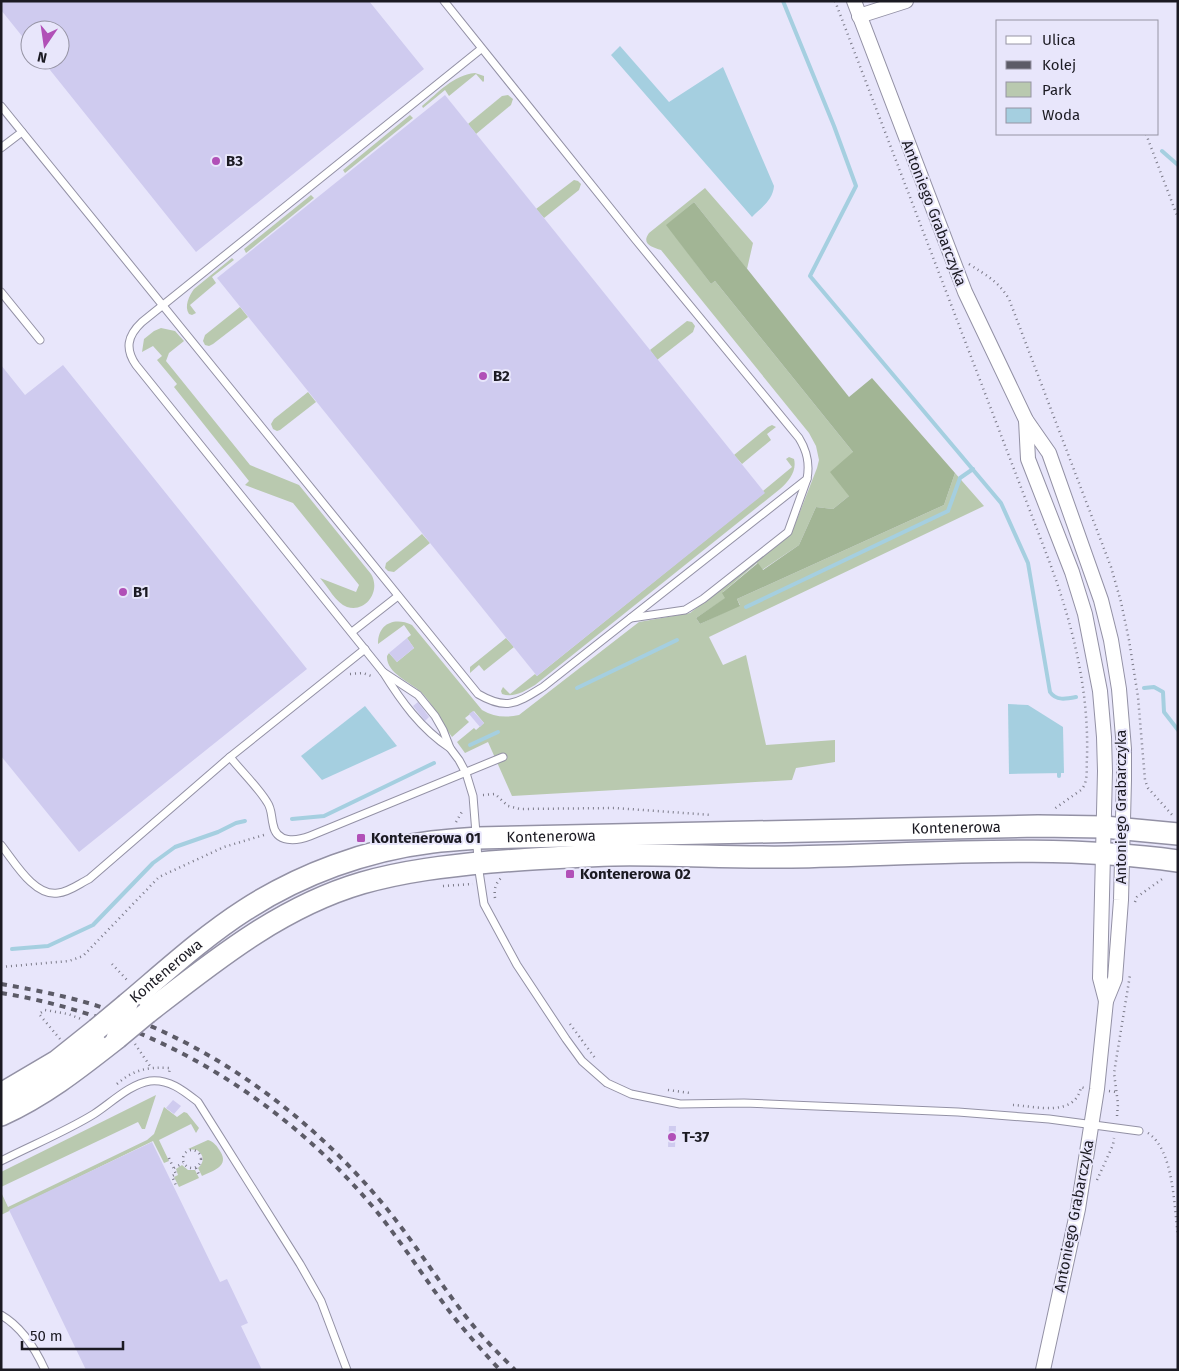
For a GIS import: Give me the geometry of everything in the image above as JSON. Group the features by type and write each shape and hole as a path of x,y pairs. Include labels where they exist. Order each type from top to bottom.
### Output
{"main road":[{"name":"Kontenerowa","path":"1,1094 57,1061 216,930 245,910 284,887 350,860 395,848 478,838 1038,826 1176,828"},
{"name":"Kontenerowa","path":"1,1115 71,1075 228,950 282,916 361,884 403,873 479,863 566,856 764,857 996,852 1113,855 1172,869"}],"street":[{"name":"Antoniego Grabarczyka","path":"854,1 965,292 1026,420 1049,453 1101,600 1111,640 1119,689 1124,749 1113,828 1113,855"},
{"path":"859,16 906,1"},
{"name":"Antoniego Grabarczyka","path":"1026,420 1028,459 1072,572 1085,614 1094,655 1100,691 1113,828 1113,855 1100,978 1106,1001 1097,1089 1078,1209 1043,1370"}],"lane":[{"path":"444,1 799,438 806,450 808,461 807,478 788,532 693,606 685,610 631,618"},
{"path":"450,748 423,726 396,692 384,672 132,359 129,343 134,331 163,306 482,49"},
{"path":"1,106 478,694 492,702 514,703 543,687 807,478"},
{"path":"1,148 22,132"},
{"path":"1,292 40,340"},
{"path":"352,632 398,596"},
{"path":"1,845 34,887 44,892 56,894 70,890 89,879 230,757 365,649"},
{"path":"384,672 421,699 440,725 450,748 459,760 466,773 473,796 484,904 517,965 582,1061 607,1083 631,1094 680,1104 744,1103 958,1112 1049,1119 1139,1131"},
{"path":"230,757 269,805 274,830 279,836 286,839 300,840 502,757"},
{"path":"1,1161 93,1114 139,1084 151,1081 167,1082 182,1089 198,1102 300,1264 321,1301 347,1370"},
{"path":"1,1315 11,1321 36,1349 45,1370"}],"path":[{"path":"834,1 1066,609 1078,659 1084,701 1086,779 1081,790 1050,811"},
{"path":"1146,135 1178,218"},
{"path":"966,261 996,282 1009,299 1034,363"},
{"path":"328,679 333,686 343,678 355,673 367,674 377,680"},
{"path":"1144,780 1148,788 1174,817 1176,828"},
{"path":"473,796 495,794 508,806 520,809 615,808 717,815"},
{"path":"1,968 69,961 82,956 159,877 224,847 274,830"},
{"path":"1134,906 1137,898 1172,869"},
{"path":"493,882 496,882 494,890 496,904"},
{"path":"112,964 127,980"},
{"path":"1117,1116 1114,1073 1130,975"},
{"path":"40,1016 58,1037"},
{"path":"566,1019 599,1063"},
{"path":"1010,1105 1063,1108 1074,1102 1081,1087 1116,1092"},
{"path":"661,1089 697,1093"},
{"path":"1139,1131 1149,1133 1159,1144 1169,1170 1178,1236"},
{"path":"190,1150 195,1150 200,1154 200,1164 196,1168 189,1168 183,1163 182,1158 190,1150"},
{"path":"169,1158 176,1174 172,1176 178,1188"},
{"path":"165,1165 171,1162"},
{"path":"174,1168 183,1163"},
{"path":"196,1168 200,1177"}],"green space":[{"path":"475,73 484,76 483,82 476,74 449,96 445,90 423,108 422,106 453,81 467,74"},
{"path":"508,95 513,99 511,105 476,134 468,124 502,96"},
{"path":"410,115 413,118 345,173 343,170"},
{"path":"574,180 581,184 579,190 544,218 536,209"},
{"path":"705,188 753,243 747,269 694,202 667,225 711,284 715,281 853,452 849,496 833,509 816,507 799,545 762,570 757,563 723,592 726,598 696,618 700,624 740,605 737,599 944,505 955,473 984,506 709,637 723,665 746,655 766,745 835,740 835,762 796,768 792,780 512,796 488,742 465,753 457,742 474,728 476,730 484,723 474,711 465,718 469,722 452,737 426,697 399,677 390,667 387,656 389,653 397,662 414,648 407,638 411,635 404,625 378,644 384,627 394,622 412,625 482,710 500,716 519,715 639,622 690,613 789,535 792,532 817,468 819,460 816,446 809,433 661,250 651,246 646,240 649,233"},
{"path":"311,195 314,198 246,253 244,249"},
{"path":"694,202 849,397 872,378 955,473 944,505 737,599 740,606 700,624 696,618 725,598 722,593 758,563 763,570 799,545 816,507 833,509 849,496 830,472 853,452 715,281 711,284 666,225"},
{"path":"232,258 234,260 212,277 216,283 190,305 196,313 189,314 187,304 194,289"},
{"path":"240,307 248,317 213,344 205,345 203,341 205,335"},
{"path":"687,321 692,322 695,326 693,332 657,360 650,350"},
{"path":"161,328 175,331 184,341 169,353 166,361 250,465 299,485 371,574 374,580 373,593 370,599 361,607 354,608 343,605 320,578 356,592 359,585 293,503 245,485 249,481 174,387 177,384 157,360 162,356 153,346 142,352 144,339"},
{"path":"308,392 316,402 280,430 273,429 271,424 274,419"},
{"path":"772,425 776,427 767,434 771,440 742,464 734,455"},
{"path":"789,457 794,459 793,472 780,489 535,685 523,692 511,695 502,694 503,687 510,694 535,674 537,676 764,493 763,491 792,467 786,459"},
{"path":"422,534 430,543 394,572 388,571 385,568 386,563"},
{"path":"506,638 514,647 484,671 479,665 470,673 470,667"},
{"path":"156,1095 145,1129 142,1129 138,1122 1,1187 1,1172"},
{"path":"164,1107 177,1117 184,1112 187,1113 199,1128 196,1133 191,1124 159,1140 169,1161 164,1163 153,1141 1,1215 1,1192 8,1207 147,1140 154,1134"},
{"path":"208,1140 218,1147 223,1156 223,1161 219,1167 202,1176 198,1168 203,1161 201,1154 197,1150 188,1149"},
{"path":"182,1165 188,1170 195,1170 199,1178 179,1187 174,1177 178,1175 176,1169"}],"water":[{"path":"620,46 669,102 723,67 774,186 769,200 752,217 611,55"},
{"path":"1008,704 1028,705 1063,727 1064,773 1009,774"},
{"path":"365,706 397,746 322,780 301,756"}],"building":[{"name":"B3","path":"1,1 369,1 424,69 196,252 50,70 70,70 70,20 20,20 20,34 1,10"},
{"name":"B2","path":"445,95 765,493 537,676 217,278"},
{"name":"B1","path":"1,365 25,395 63,365 307,669 79,852 1,756"},
{"path":"407,638 414,648 397,662 389,653"},
{"path":"418,702 429,717 425,721 413,706"},
{"path":"473,711 484,723 480,727 469,714"},
{"path":"173,1100 181,1106 174,1114 166,1108"},
{"name":"T-37","path":"669,1126 676,1126 675,1147 668,1147"},
{"path":"152,1142 220,1282 227,1279 248,1323 241,1326 262,1370 86,1370 9,1210"}],"waterway":[{"path":"783,1 834,126 856,186 810,276 1001,503 1028,563 1050,692 1058,698 1076,697"},
{"path":"1162,151 1178,165"},
{"path":"746,607 948,511 960,478 973,469"},
{"path":"577,688 677,640"},
{"path":"1144,688 1154,687 1163,692 1164,712 1178,730"},
{"path":"470,745 498,732"},
{"path":"292,819 324,816 434,763"},
{"path":"12,949 48,946 93,925 153,863 175,847 245,821"}],"railway":[{"path":"1,984 79,1000 145,1023 184,1042 257,1086 324,1141 354,1172 394,1217 470,1321 488,1343 515,1370"},
{"path":"1,993 54,1004 105,1020 154,1040 202,1064 247,1093 290,1125 330,1161 367,1200 391,1229 457,1321 500,1370"}],"place":[{"name":"B3","path":"216,161"},
{"name":"B2","path":"483,376"},
{"name":"B1","path":"123,592"},
{"name":"Kontenerowa 01","path":"361,838"},
{"name":"Kontenerowa 02","path":"570,874"},
{"name":"T-37","path":"672,1137"}]}
